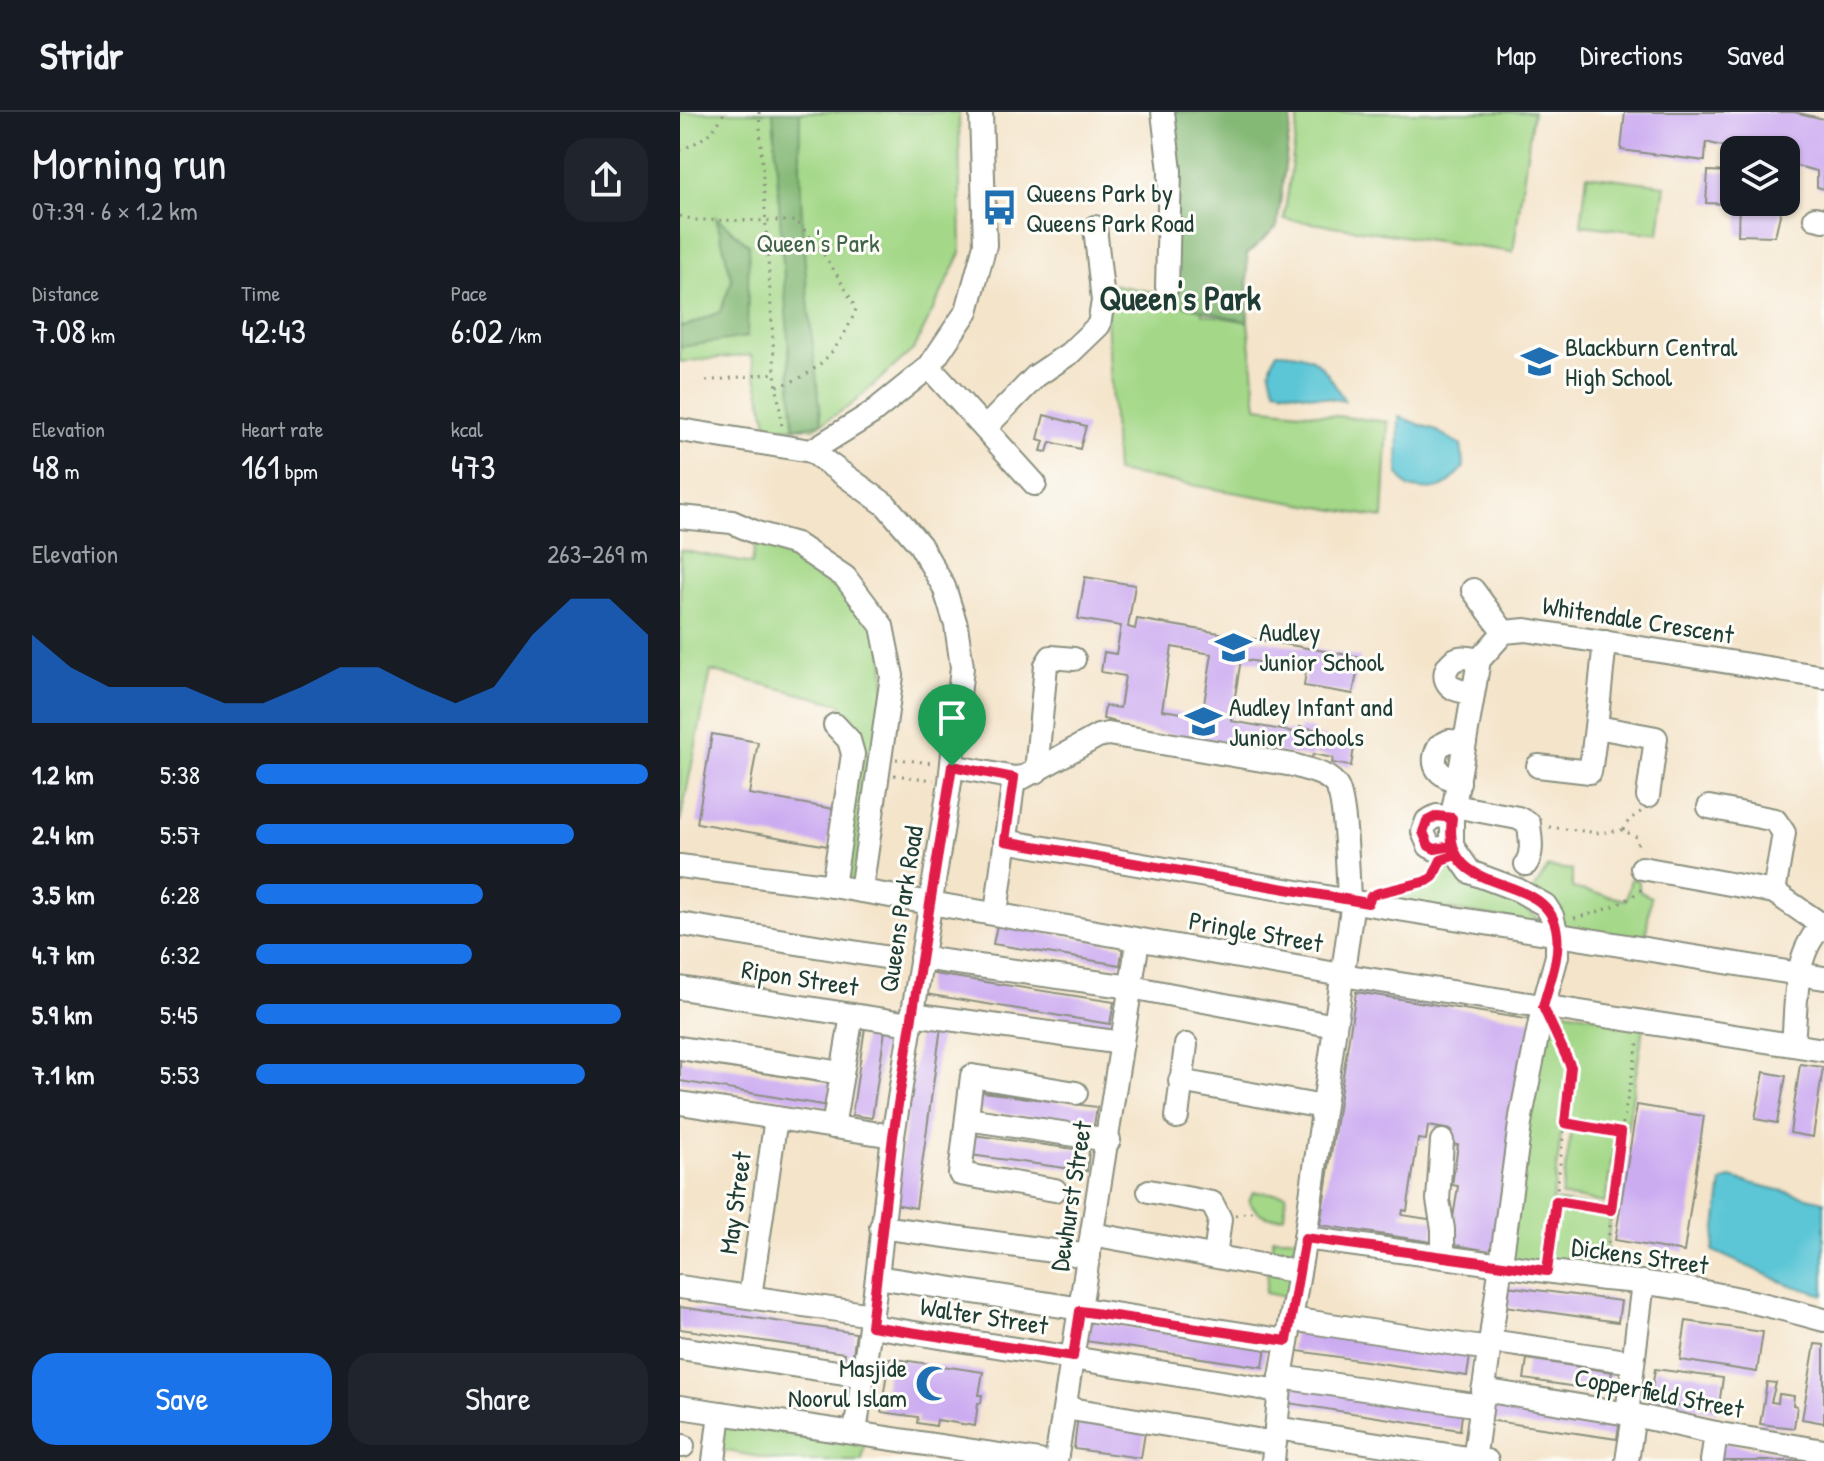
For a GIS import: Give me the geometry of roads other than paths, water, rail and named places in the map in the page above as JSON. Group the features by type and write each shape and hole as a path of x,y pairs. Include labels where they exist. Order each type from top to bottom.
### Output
{"street":[{"path":"680,430 811,451 872,413 929,367 967,311 985,245 981,112"},
{"path":"1163,112 1170,171 1167,287"},
{"path":"985,428 1036,376 1070,353 1099,325 1103,301 1095,227"},
{"path":"929,367 1035,484"},
{"name":"Queens Park Road","path":"811,451 886,505 920,545 944,587 956,625 962,667 951,774 893,1136 855,1433"},
{"path":"680,517 732,522 796,544 845,577 882,626 892,676 861,891"},
{"path":"1473,590 1504,632"},
{"name":"Whitendale Crescent","path":"1556,928 1545,905 1518,890 1470,872 1454,851 1453,812 1479,660 1504,632 1526,630 1824,677"},
{"path":"1538,766 1590,772 1605,642"},
{"path":"1036,772 1046,665 1051,657 1074,659"},
{"path":"1472,693 1453,688 1446,680 1445,672 1449,664 1457,659 1466,657 1479,660"},
{"path":"833,886 853,754 849,740 835,725"},
{"path":"1597,727 1656,738 1648,796"},
{"path":"951,774 1014,778 1036,772 1098,736 1108,734 1293,765 1321,773 1337,785 1344,805 1351,901 1323,1107 1311,1234 1298,1278 1289,1330 1275,1444"},
{"path":"996,913 1014,778"},
{"path":"1709,807 1775,820 1784,833 1774,892"},
{"path":"1453,812 1518,818 1529,824 1531,845 1526,864"},
{"path":"1005,841 1351,901 1556,928 1824,978"},
{"name":"Pringle Street","path":"680,866 833,886 1342,975 1824,1050"},
{"path":"1647,869 1774,892 1823,924 1812,935 1800,964 1793,1044"},
{"path":"680,924 884,957"},
{"path":"1065,1408 1275,1444 1478,1460 1482,1398 1521,1117 1543,1007 1557,956 1556,928"},
{"name":"Dewhurst Street","path":"1056,1461 1109,1140 1138,940"},
{"path":"921,958 1131,987 1335,1026"},
{"name":"Ripon Street","path":"680,988 852,1015 1122,1043"},
{"path":"833,1127 852,1015"},
{"path":"1177,1117 1186,1045"},
{"path":"680,1048 842,1073"},
{"path":"1055,1190 960,1174 972,1076 1076,1093"},
{"path":"1180,1081 1323,1107"},
{"path":"680,1103 893,1136"},
{"name":"May Street","path":"750,1297 776,1118"},
{"path":"967,1119 1109,1140"},
{"path":"1442,1141 1438,1200 1443,1229 1443,1256"},
{"path":"1149,1191 1212,1203 1220,1219 1215,1256"},
{"path":"881,1227 1215,1256 1268,1265 1298,1278"},
{"name":"Dickens Street","path":"1311,1234 1748,1299 1824,1320"},
{"path":"877,1277 1080,1311 1289,1330 1490,1338 1633,1362"},
{"path":"1627,1461 1633,1362 1643,1282"},
{"name":"Walter Street","path":"680,1287 750,1297 984,1344 1073,1357 1280,1384 1482,1398"},
{"path":"680,1348 864,1376"},
{"name":"Copperfield Street","path":"1482,1398 1630,1414 1824,1451"},
{"path":"680,1407 1039,1461"},
{"path":"714,1461 720,1413"},
{"path":"1705,1430 1712,1461"}],"water":[{"path":"1277,352 1303,355 1319,364 1345,401 1276,389 1270,370"},
{"path":"1399,417 1435,430 1461,445 1464,467 1446,485 1426,490 1408,487 1398,474"},
{"path":"1730,1178 1824,1201 1824,1295 1787,1284 1713,1251 1722,1182"}],"place":[{"name":"Queens Park by Queens Park Road","path":"1000,208"},
{"name":"Blackburn Central High School","path":"1539,362"},
{"name":"Audley Junior School","path":"1233,647"},
{"name":"Audley Infant and Junior Schools","path":"1203,722"},
{"name":"Masjide Noorul Islam","path":"933,1383"}],"district":[{"name":"Queen's Park","path":"1180,298"}]}
